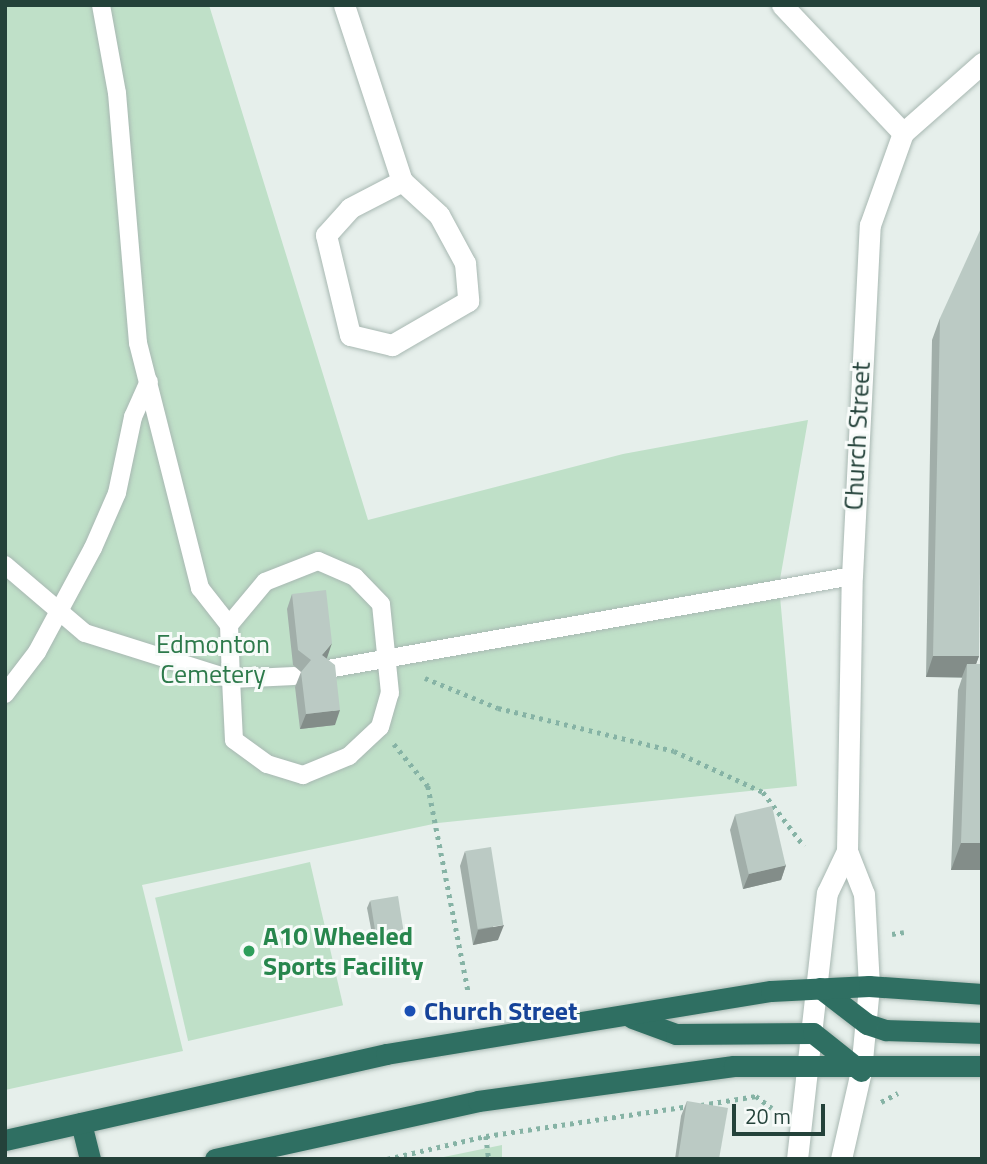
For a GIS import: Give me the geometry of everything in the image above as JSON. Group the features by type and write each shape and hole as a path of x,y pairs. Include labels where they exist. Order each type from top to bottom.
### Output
{"highway":[{"path":"5,1140 386,1054 632,1018 676,1005 820,988 869,986 982,995"},
{"path":"820,988 867,1024 982,1033"},
{"path":"632,1018 676,1034 813,1033 861,1071"},
{"path":"218,1158 478,1101 734,1066 861,1071 982,1066"},
{"path":"82,1123 90,1159"}],"main road":[{"path":"344,5 402,181 439,215 464,263 468,301 392,345 350,335 326,235 351,208 402,181"},
{"path":"782,5 903,133"},
{"name":"Church Street","path":"841,1159 861,1071 869,986 864,894 847,851 852,576 870,225 903,133 982,63"},
{"name":"Church Street","path":"797,1159 811,1068 827,893 847,851"}],"lane":[{"path":"101,5 117,93 138,343 200,588 229,625 234,740 267,764 303,775 349,756 380,727 390,693 381,604 355,577 318,562 265,582 229,625"},
{"path":"5,694 60,612 117,493 133,417 149,381"},
{"path":"5,565 85,634 231,679 294,676"},
{"path":"328,669 386,661 852,576"}],"path":[{"path":"386,661 498,708 674,751 763,792 804,846"},
{"path":"380,727 428,786 468,990"},
{"path":"891,934 904,932"},
{"path":"873,1108 912,1090"},
{"path":"387,1159 486,1136 757,1096 772,1108"},
{"path":"486,1136 489,1159"}],"green space":[{"name":"Edmonton Cemetery","path":"5,5 209,5 368,520 623,454 808,420 779,585 797,786 438,823 142,885 183,1051 5,1090"},
{"name":"A10 Wheeled Sports Facility","path":"310,862 343,1005 188,1041 155,898"},
{"path":"502,1145 502,1159 434,1159"}],"building":[{"path":"982,226 979,656 933,656 940,318"},
{"path":"326,590 332,643 322,655 335,665 340,710 306,714 301,672 311,660 298,650 292,594"},
{"path":"967,664 982,664 982,843 961,843"},
{"path":"772,806 786,865 749,874 735,815"},
{"path":"491,847 503,925 478,929 465,851"},
{"path":"398,896 404,932 376,936 370,900"},
{"path":"687,1101 728,1108 719,1159 678,1159"}],"place":[{"name":"A10 Wheeled Sports Facility","path":"249,951"},
{"name":"Church Street","path":"410,1011"}]}
